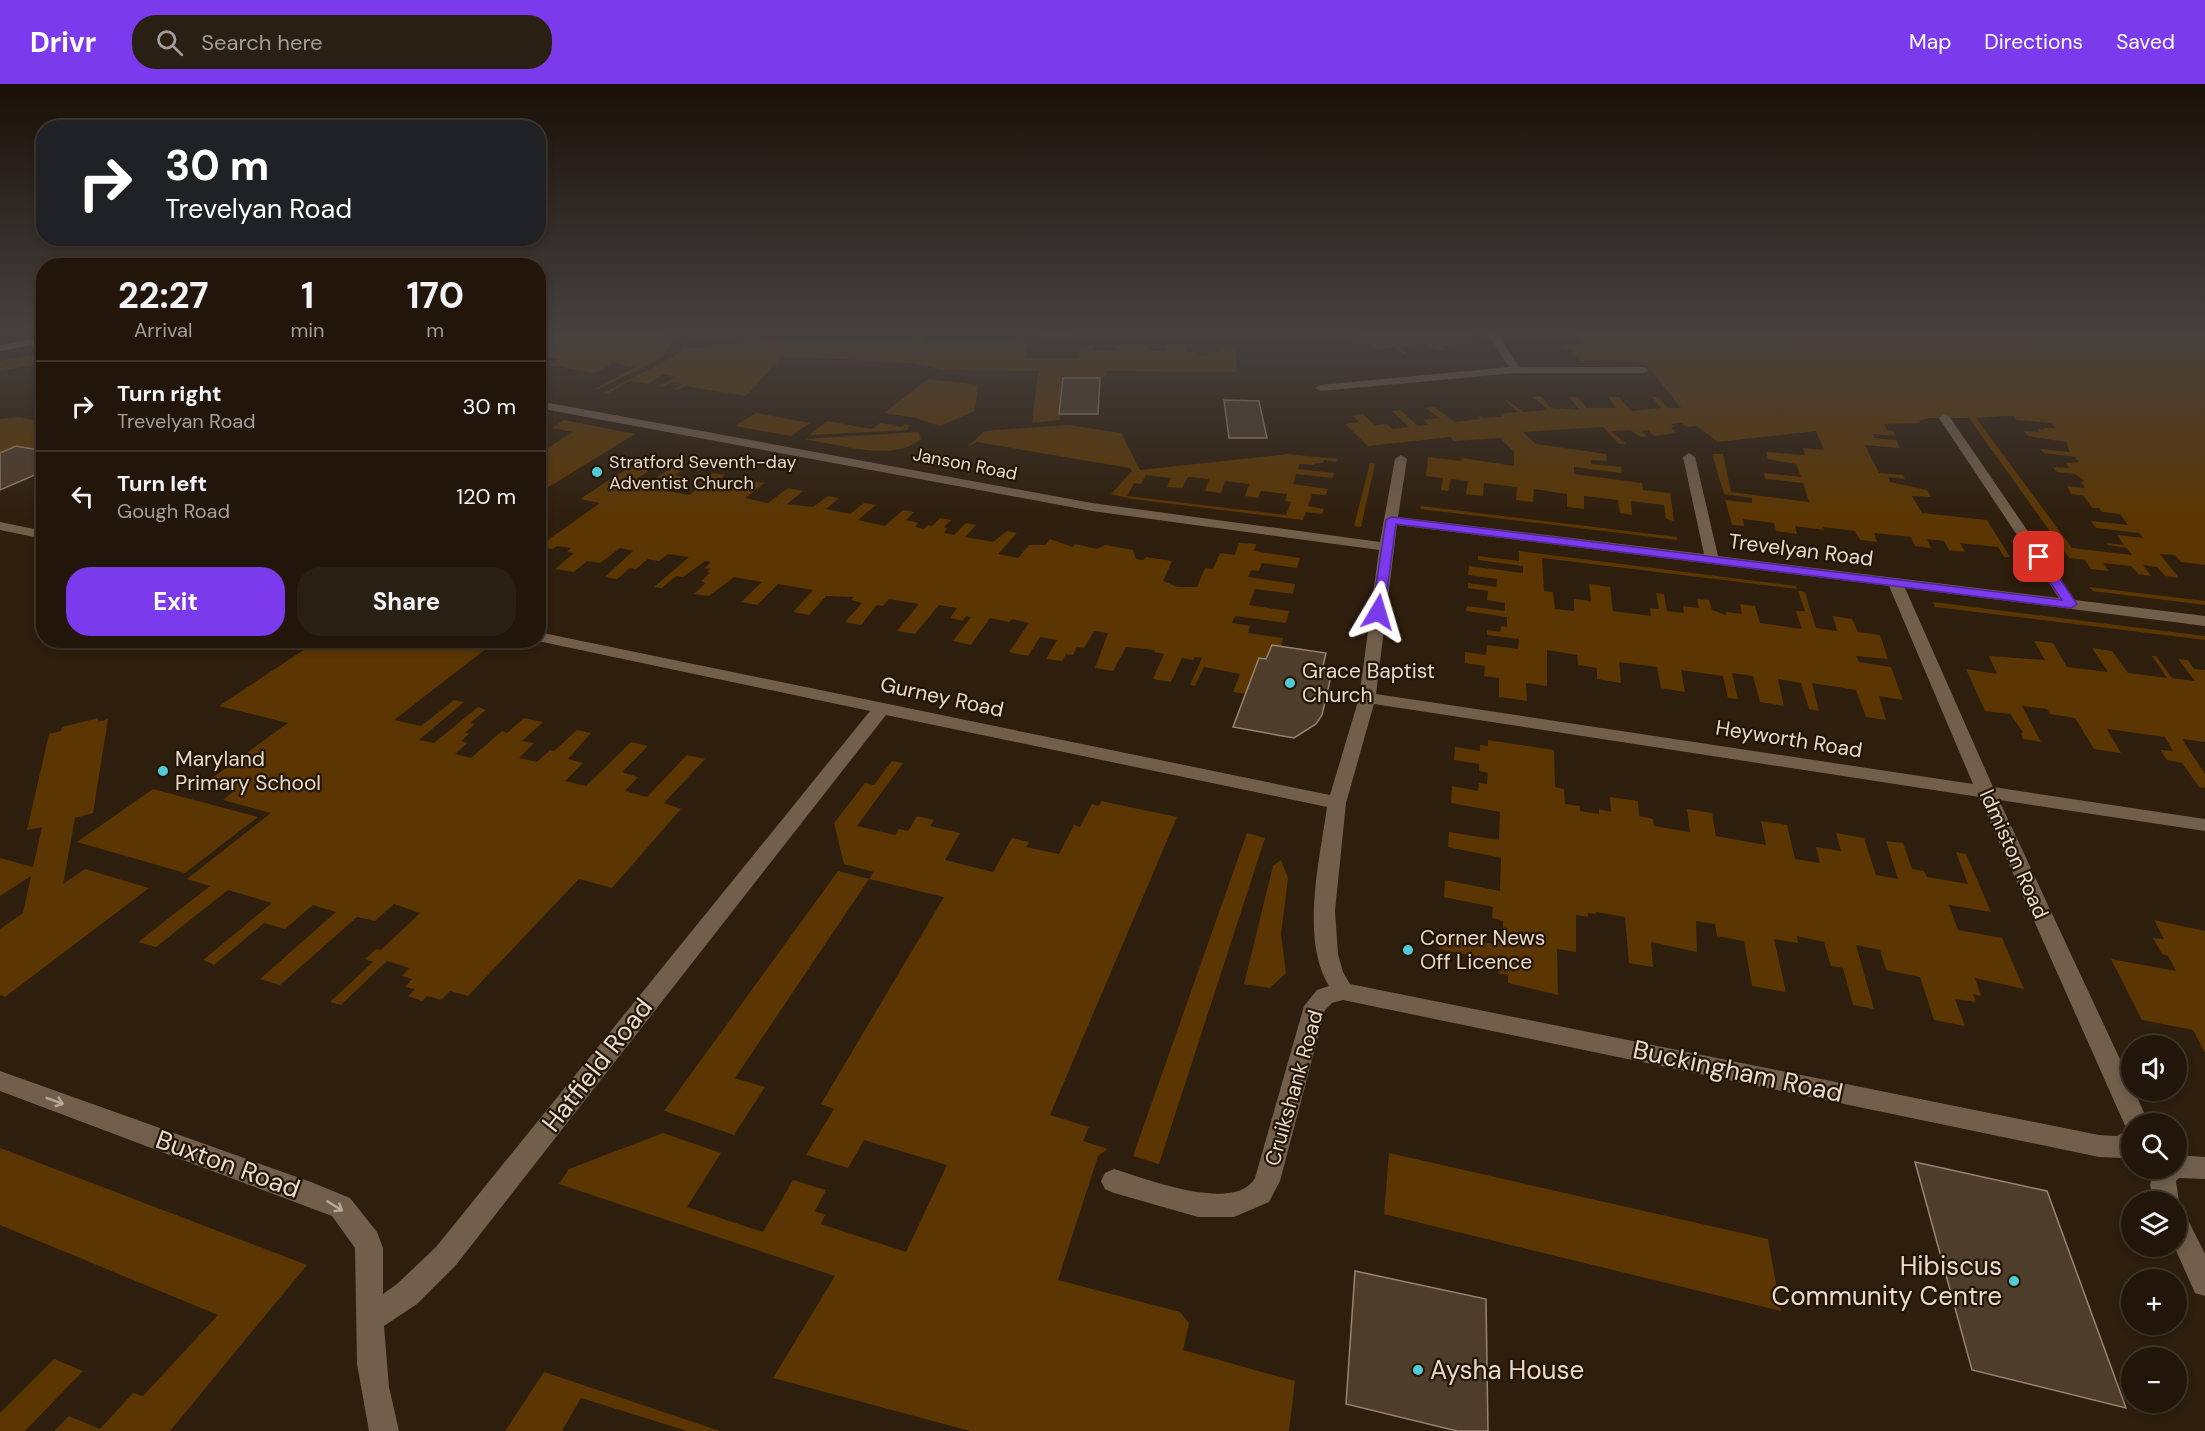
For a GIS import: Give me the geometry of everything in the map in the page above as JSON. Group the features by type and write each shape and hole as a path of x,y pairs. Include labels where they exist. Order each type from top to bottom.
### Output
{"street":[{"name":"Janson Road","path":"546,405 1101,508 1386,547"},
{"path":"1945,418 2071,604"},
{"path":"1689,457 1712,560"},
{"name":"Cruikshank Road","path":"1114,1181 1198,1205 1234,1205 1260,1194 1267,1181 1315,1006 1325,996 1343,991 1332,973 1327,954 1325,911 1336,803 1367,698 1386,547 1401,459"},
{"name":"Trevelyan Road","path":"1391,520 2205,621"},
{"path":"0,526 36,533"},
{"name":"Idmiston Road","path":"1895,582 1986,792 2132,1113"},
{"name":"Gurney Road","path":"546,639 1336,803"},
{"name":"Heyworth Road","path":"1367,698 2205,825"},
{"name":"Hatfield Road","path":"369,1319 407,1294 446,1256 882,708"},
{"name":"Buckingham Road","path":"1343,991 2099,1146 2121,1147"},
{"name":"Buxton Road","path":"0,1081 311,1194 340,1207 367,1241 369,1248 369,1319"},
{"path":"2187,1167 2205,1168"},
{"path":"2187,1246 2205,1283"},
{"path":"369,1319 376,1406 384,1431"}],"shaded area":[{"path":"909,394 977,394 975,411 940,426 916,418 884,413"},
{"path":"1035,394 1062,394 1060,420 1032,423"},
{"path":"1670,394 2205,394 2205,565 2181,562 2175,555 2160,554 2179,578 2165,576 2157,567 2143,565 2151,576 2138,574 2131,566 2103,563 2109,571 2091,569 2085,560 2069,558 1969,418 1928,418 1919,421 1920,423 1884,424 1887,430 1893,431 1896,436 1873,434 1875,438 1896,440 1900,448 1865,445 1879,473 1903,475 1905,479 1888,477 1890,482 1927,490 1931,497 1912,496 1922,513 1987,520 2010,557 2004,557 1998,547 1960,543 1965,552 1949,550 1944,541 1927,539 1931,548 1915,546 1911,537 1874,533 1877,542 1860,540 1855,531 1823,527 1824,530 1795,526 1797,534 1776,531 1774,523 1743,519 1744,526 1732,525 1725,500 1752,503 1752,498 1724,494 1712,454 1723,454 1731,492 1809,502 1803,483 1765,479 1764,473 1801,477 1796,464 1761,458 1768,459 1766,452 1805,455 1803,448 1824,450 1816,431 1718,442 1697,426 1687,427 1681,423 1671,424 1675,427 1671,428 1677,433 1654,436 1648,430 1641,431 1647,436 1641,437 1630,430 1611,431 1626,444 1619,444 1603,427 1523,432 1536,444 1606,454 1607,461 1591,460 1591,464 1621,467 1622,473 1574,467 1574,474 1642,483 1643,490 1670,493 1674,521 1666,519 1664,505 1631,501 1632,515 1620,513 1618,500 1584,496 1584,509 1567,507 1567,494 1534,489 1533,502 1516,500 1517,487 1484,483 1483,496 1466,494 1468,481 1451,479 1448,491 1441,490 1443,478 1426,476 1428,457 1461,461 1462,458 1514,466 1514,452 1500,438 1454,441 1450,437 1368,446 1345,424 1359,422 1352,415 1363,414 1375,425 1387,424 1393,429 1409,427 1392,411 1400,410 1418,426 1429,425 1424,420 1439,418 1426,408 1434,407 1455,422 1480,419 1476,415 1483,418 1502,417 1500,414 1518,412 1504,400 1523,412 1548,410 1533,397 1541,396 1551,408 1580,410 1569,397 1578,397 1587,408 1616,408 1608,397 1619,397 1631,411 1661,408 1652,397 1658,397 1668,408 1681,408","holes":["2013,416 2016,420 2051,423 2056,428 2038,429 2040,432 2024,431 2028,436 2066,442 2070,452 2040,449 2044,453 2075,457 2079,462 2066,463 2069,468 2053,467 2057,472 2075,474 2085,481 2081,482 2085,488 2067,486 2071,494 2083,495 2092,508 2099,508 2102,512 2120,514 2128,525 2091,521 2096,528 2139,533 2143,538 2117,535 2124,545 2106,543 2127,548 2132,555 2072,548 1976,418"]},
{"path":"756,413 810,423 791,436 735,426"},
{"path":"19,417 36,421 36,450 16,446 0,453 0,419"},
{"path":"564,420 635,434 546,488 546,449 573,432 552,428"},
{"path":"827,421 872,429 880,423 902,427 905,424 909,425 908,430 809,435"},
{"path":"1068,425 1121,433 1140,470 1288,454 1337,459 1336,462 1324,460 1323,463 1314,465 1299,464 1298,469 1334,473 1333,478 1296,474 1293,484 1328,489 1326,495 1312,494 1308,506 1324,509 1322,514 1306,512 1303,520 1132,499 1111,494 1132,471 1130,468 977,442 967,447 985,431","holes":["1146,475 1171,478 1167,487 1182,488 1188,477 1209,479 1205,491 1221,493 1225,481 1249,484 1245,496 1258,498 1261,491 1287,494 1285,501 1291,502 1286,515 1127,496 1134,483 1141,484"]},
{"path":"918,432 921,439 910,446 881,451 849,448 804,439"},
{"path":"642,459 649,460 638,468 650,470 637,479 650,482 675,465 686,468 675,475 687,478 669,491 689,495 703,484 698,483 713,473 725,475 715,483 741,488 752,481 765,483 745,498 768,503 788,488 803,491 787,504 813,507 828,496 839,498 826,509 850,514 864,503 876,505 858,520 885,526 903,510 914,512 906,520 918,523 915,527 924,529 928,525 932,526 940,518 951,520 944,527 947,529 944,533 954,535 966,523 976,525 965,537 993,542 1007,531 1017,533 998,554 1018,558 1029,545 1045,545 1050,539 1073,547 1075,544 1097,549 1106,545 1133,550 1136,559 1143,560 1146,557 1172,561 1163,581 1178,587 1197,587 1205,568 1213,569 1220,553 1235,555 1239,543 1256,544 1254,551 1300,558 1297,568 1262,563 1259,571 1251,570 1248,577 1295,584 1293,594 1255,589 1249,605 1289,611 1286,623 1235,616 1232,623 1250,626 1248,633 1283,638 1281,646 1272,645 1246,694 1233,692 1240,674 1204,667 1195,686 1190,685 1202,658 1195,657 1193,660 1182,658 1171,682 1153,679 1164,654 1154,652 1155,650 1126,647 1113,671 1095,668 1108,633 1094,631 1084,648 1077,647 1073,655 1066,654 1062,661 1046,659 1057,640 1040,637 1028,656 1009,652 1029,623 1012,619 1009,622 990,618 971,645 953,641 971,617 966,616 963,621 950,618 957,608 939,605 915,634 897,631 919,604 889,599 883,606 877,605 861,625 845,622 862,603 851,600 854,597 826,596 809,615 793,612 813,590 778,584 757,605 741,602 762,582 734,577 709,596 694,594 706,583 701,581 710,573 707,572 710,569 705,568 711,562 705,561 683,577 676,576 662,588 654,587 689,557 668,554 659,561 648,559 636,569 630,568 617,579 605,577 633,551 620,548 600,563 587,561 574,572 555,569 574,553 567,552 571,548 557,546 552,549 546,548 546,541 600,503 580,499"},
{"path":"1370,463 1375,464 1361,527 1354,526"},
{"path":"1421,506 1677,537 1677,540 1420,509"},
{"path":"1519,551 1796,586 1797,589 1542,558 1544,591 1553,592 1555,609 1574,611 1574,599 1591,601 1589,584 1610,587 1613,611 1651,616 1650,608 1659,609 1656,593 1664,594 1667,611 1684,613 1683,606 1699,608 1697,599 1709,600 1712,610 1726,615 1726,612 1742,614 1740,604 1755,606 1760,623 1802,629 1796,611 1805,611 1798,591 1805,592 1816,628 1837,631 1833,616 1852,619 1858,632 1880,635 1888,659 1856,656 1859,662 1891,667 1903,700 1879,696 1886,720 1866,717 1856,690 1812,683 1819,711 1809,709 1801,683 1778,679 1784,706 1760,702 1753,676 1732,673 1738,699 1728,698 1723,676 1681,670 1685,692 1661,688 1657,667 1619,662 1621,683 1597,679 1597,668 1578,665 1577,655 1547,650 1547,686 1526,683 1527,701 1499,697 1499,678 1484,676 1485,666 1465,663 1465,652 1486,655 1487,645 1518,649 1519,639 1487,635 1487,630 1500,632 1501,626 1507,627 1507,617 1466,611 1467,606 1505,611 1505,603 1487,600 1488,591 1468,588 1468,583 1496,587 1497,579 1468,575 1469,566 1523,573 1523,566 1478,560 1478,556 1519,561"},
{"path":"2089,587 2205,601 2205,605 2093,591"},
{"path":"1933,602 2205,636 2205,640 1935,607"},
{"path":"2034,641 2053,643 2067,667 2108,672 2092,648 2112,651 2128,673 2167,678 2152,656 2156,656 2172,678 2195,681 2178,659 2188,660 2194,669 2205,670 2205,742 2182,739 2205,774 2205,788 2199,787 2182,763 2167,760 2160,750 2173,751 2165,737 2107,729 2121,753 2094,749 2075,718 2050,714 2047,709 2022,706 2041,742 2023,739 2021,734 2023,732 2010,714 1985,711 1966,669 1997,674 1989,656 2045,660"},
{"path":"306,648 487,648 394,720 421,726 454,700 464,702 419,740 434,743 478,707 486,710 470,723 475,724 465,733 469,734 461,741 467,743 455,754 471,758 502,731 507,733 524,718 543,722 522,741 534,743 519,758 537,762 550,750 554,751 577,730 591,733 568,759 583,763 565,781 586,786 631,742 648,746 622,772 638,777 625,791 647,797 687,755 705,759 664,803 681,809 612,888 579,879 468,996 450,991 441,1000 427,996 422,1001 408,996 415,989 405,987 412,979 402,976 409,968 387,961 341,1005 330,1002 373,962 365,959 376,949 381,950 420,913 394,904 375,921 357,917 280,985 260,979 336,912 313,905 285,929 264,923 214,965 203,960 272,903 228,890 156,947 138,942 210,886 187,879 271,813 223,800 234,791 205,783 288,723 219,706"},
{"path":"98,718 98,722 108,719 93,813 75,818 63,884 85,869 149,888 5,997 0,995 0,929 23,913 31,876 0,896 0,858 33,867 42,827 27,830 49,734 61,731 62,727"},
{"path":"1488,740 1554,750 1555,787 1564,789 1565,804 1580,806 1580,811 1599,814 1599,809 1611,812 1610,797 1638,801 1639,816 1653,819 1654,826 1690,832 1687,809 1712,813 1716,836 1766,845 1761,821 1787,825 1795,859 1820,863 1816,847 1841,851 1836,833 1864,838 1876,875 1898,879 1886,841 1903,843 1912,869 1924,871 1927,877 1968,884 1956,852 1966,854 1991,912 1949,905 1958,930 2002,938 2024,989 1975,978 1981,996 1973,994 1976,1002 1955,999 1965,1026 1934,1020 1920,977 1886,970 1880,950 1856,945 1874,1009 1853,1005 1843,968 1831,966 1824,942 1797,936 1798,943 1774,939 1786,992 1752,986 1744,941 1717,936 1715,924 1696,921 1697,952 1651,942 1653,967 1629,963 1625,917 1596,912 1596,914 1588,913 1588,917 1576,915 1576,952 1557,949 1558,995 1508,983 1508,975 1498,973 1499,961 1439,949 1441,934 1493,944 1494,933 1503,934 1503,921 1492,918 1493,907 1444,897 1445,880 1500,891 1501,858 1448,847 1449,832 1499,840 1500,812 1451,803 1452,786 1478,791 1479,783 1487,784 1488,773 1479,771 1479,764 1454,760 1455,747 1480,751 1480,745 1488,746"},
{"path":"892,761 903,763 857,826 895,835 899,829 908,831 917,816 934,820 930,826 960,833 945,860 993,872 1012,838 1029,842 1026,847 1059,854 1074,825 1080,827 1092,804 1099,806 1101,801 1177,817 1050,1115 1089,1127 1083,1141 1108,1149 1098,1156 1058,1280 1180,1312 1189,1323 1183,1350 1295,1381 1289,1431 970,1431 773,1378 835,1276 559,1184 569,1169 663,1133 721,1153 687,1207 763,1232 793,1180 826,1190 815,1211 825,1215 821,1224 906,1252 947,1165 864,1140 848,1168 806,1155 834,1109 821,1104 944,897 869,879 874,872 844,864 834,823 865,783 874,785"},
{"path":"153,789 258,817 185,873 77,842"},
{"path":"1247,833 1265,838 1159,1164 1133,1156"},
{"path":"1281,860 1288,878 1281,934 1286,973 1270,988 1244,984 1273,866"},
{"path":"838,871 869,879 735,1078 765,1087 734,1135 664,1111"},
{"path":"2154,920 2205,931 2205,1053 2193,1030 2142,1020 2111,959 2176,971 2168,956 2162,954 2153,938 2164,939"},
{"path":"0,1148 307,1265 170,1431 54,1431 69,1416 100,1429 133,1393 143,1396 218,1315 0,1225"},
{"path":"1389,1153 1768,1239 1781,1311 1384,1214"},
{"path":"54,1359 83,1371 25,1431 0,1431 0,1413"},
{"path":"544,1372 720,1431 687,1431 581,1398 562,1431 505,1431"}],"building":[{"path":"1061,394 1099,394 1098,414 1059,414"},
{"path":"1224,400 1259,401 1267,438 1229,438"},
{"path":"16,446 36,450 36,474 0,490 0,453"},
{"name":"Grace Baptist Church","path":"1272,645 1326,653 1322,670 1332,672 1322,715 1316,724 1294,738 1233,727 1259,658 1266,659"},
{"name":"Hibiscus Community Centre","path":"1915,1162 2047,1191 2121,1394 2121,1407 1972,1370"},
{"name":"Aysha House","path":"1355,1271 1486,1299 1488,1431 1457,1431 1346,1404"}],"place":[{"name":"Stratford Seventh-day Adventist Church","path":"597,472"},
{"name":"Grace Baptist Church","path":"1290,683"},
{"name":"Maryland Primary School","path":"163,771"},
{"name":"Corner News Off Licence","path":"1408,950"},
{"name":"Hibiscus Community Centre","path":"2014,1281"},
{"name":"Aysha House","path":"1418,1370"}],"route":[{"path":"1378,612 1391,520 2071,604 2039,557"}]}
